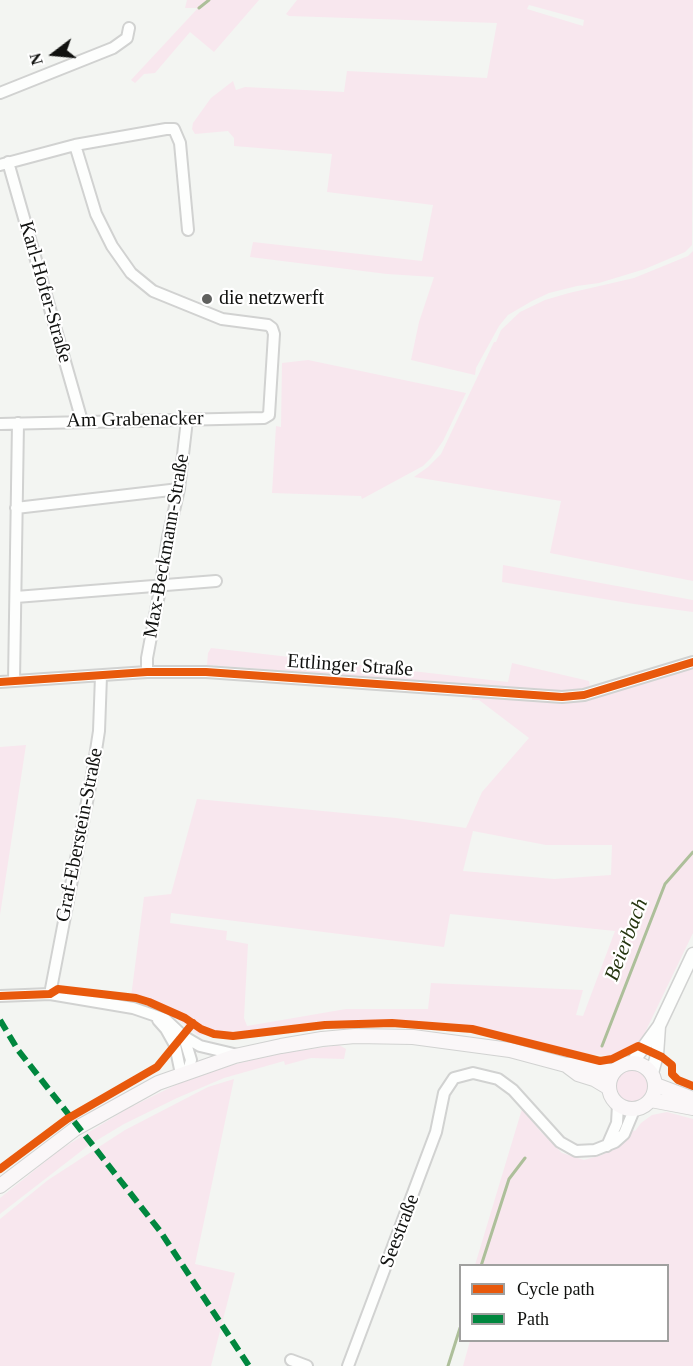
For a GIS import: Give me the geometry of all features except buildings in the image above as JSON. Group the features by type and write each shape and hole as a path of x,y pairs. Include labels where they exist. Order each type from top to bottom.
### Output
{"main road":[{"path":"0,1186 79,1127 127,1099 184,1073 240,1055 322,1039 383,1036 445,1041 510,1050 566,1065 579,1064 614,1072"},
{"path":"654,1079 651,1100 641,1108 634,1110 618,1105 610,1095 609,1088 614,1072 622,1065 632,1063 643,1065 654,1079 693,1099"},
{"path":"566,1065 578,1074 594,1079 609,1088"},
{"path":"651,1100 693,1108"}],"street":[{"path":"0,93 113,48 127,38 129,28"},
{"path":"4,164 75,145 174,129 180,143 188,230"},
{"name":"Am Grabenacker","path":"0,424 264,418 270,415 274,334 272,328 268,325 222,319 153,291 131,273 112,246 96,214 75,145"},
{"name":"Karl-Hofer-Straße","path":"4,164 82,421"},
{"name":"Max-Beckmann-Straße","path":"147,672 147,658 178,489 187,420"},
{"path":"14,681 18,423"},
{"path":"16,508 178,489"},
{"path":"16,597 216,581"},
{"name":"Ettlinger Straße","path":"0,682 147,672 219,672 562,697 584,695 693,662"},
{"name":"Graf-Eberstein-Straße","path":"50,994 92,776 99,731 101,676"},
{"path":"632,1063 659,1026 693,954"},
{"path":"0,996 50,994 116,1004 165,1019 184,1037 200,1046 240,1055"},
{"path":"151,1014 170,1035 184,1073"},
{"path":"654,1079 659,1026"},
{"path":"184,1037 191,1060 184,1073"},
{"name":"Seestraße","path":"348,1366 433,1142 444,1093 450,1082 460,1075 473,1073 498,1079 513,1090 547,1130 569,1148 589,1151 606,1146"},
{"path":"606,1146 617,1123 618,1105"},
{"path":"606,1146 624,1134 634,1110"},
{"path":"291,1360 307,1366"}],"shaded area":[{"path":"187,0 259,0 214,52 190,32 155,73 144,74 135,83 131,80 198,8 185,8"},
{"path":"297,0 693,0 692,245 685,252 645,269 599,283 549,293 508,315 499,326 476,368 475,375 411,360 419,322 434,277 387,274 250,257 253,242 422,261 433,205 327,192 332,154 234,146 234,138 228,131 195,134 192,129 193,123 211,98 233,81 236,90 245,87 344,92 347,71 487,78 497,23 289,16 286,14","holes":["529,5 584,20 583,26 527,9"]},
{"path":"693,251 693,581 550,553 561,501 414,477 441,454 494,342 501,330 520,312 545,300 634,278 688,256"},
{"path":"308,360 466,393 443,441 431,458 423,466 362,499 361,496 272,493 276,426 281,427 282,363"},
{"path":"503,565 693,600 693,612 502,582"},
{"path":"211,648 508,682 512,663 589,681 590,687 563,692 536,692 207,665"},
{"path":"693,666 693,933 638,1047 609,1056 588,1054 473,1028 392,1022 325,1024 233,1035 198,1035 159,1005 149,1000 131,997 144,897 171,894 197,799 396,818 466,828 482,792 529,738 479,700 472,700 472,697 567,702","holes":["473,831 546,845 612,845 611,875 554,879 463,871","171,913 444,947 450,914 615,931 583,1016 576,1015 583,990 431,983 428,1009 346,1009 247,1026 244,1018 248,944 226,940 227,931 170,923"]},
{"path":"26,745 0,915 0,747"},
{"path":"339,1045 346,1049 344,1059 311,1058 285,1065 284,1061 224,1078 124,1124 89,1145 0,1214 0,1198 61,1149 127,1109 157,1094 186,1080 232,1065 277,1054"},
{"path":"633,1069 645,1074 650,1086 645,1098 633,1103 621,1098 616,1086 621,1074"},
{"path":"234,1079 195,1264 235,1273 211,1366 0,1366 0,1219 48,1180 125,1130 208,1087"},
{"path":"522,1109 562,1153 584,1160 602,1155 618,1146 629,1129 635,1131 652,1115 667,1112 693,1119 693,1366 463,1366 470,1342 669,1342 669,1264 475,1264"}],"waterway":[{"path":"199,8 209,0"},
{"name":"Beierbach","path":"602,1046 665,884 693,852"},
{"name":"Beierbach","path":"482,1264 509,1179 525,1158"},
{"name":"Beierbach","path":"448,1366 459,1331"}],"marked path":[{"path":"0,1020 18,1050 160,1231 249,1366"}],"cycle path":[{"path":"0,682 147,672 206,672 562,697 584,695 693,662"},
{"path":"0,996 50,994 58,989 136,998 185,1018 201,1029 214,1034 233,1036 325,1025 392,1023 472,1029 600,1061 612,1059 638,1046 662,1057 672,1065 672,1074 678,1080 693,1086"},
{"path":"0,1169 67,1119 157,1067 193,1023"}],"place":[{"name":"die netzwerft","path":"207,299"}]}
